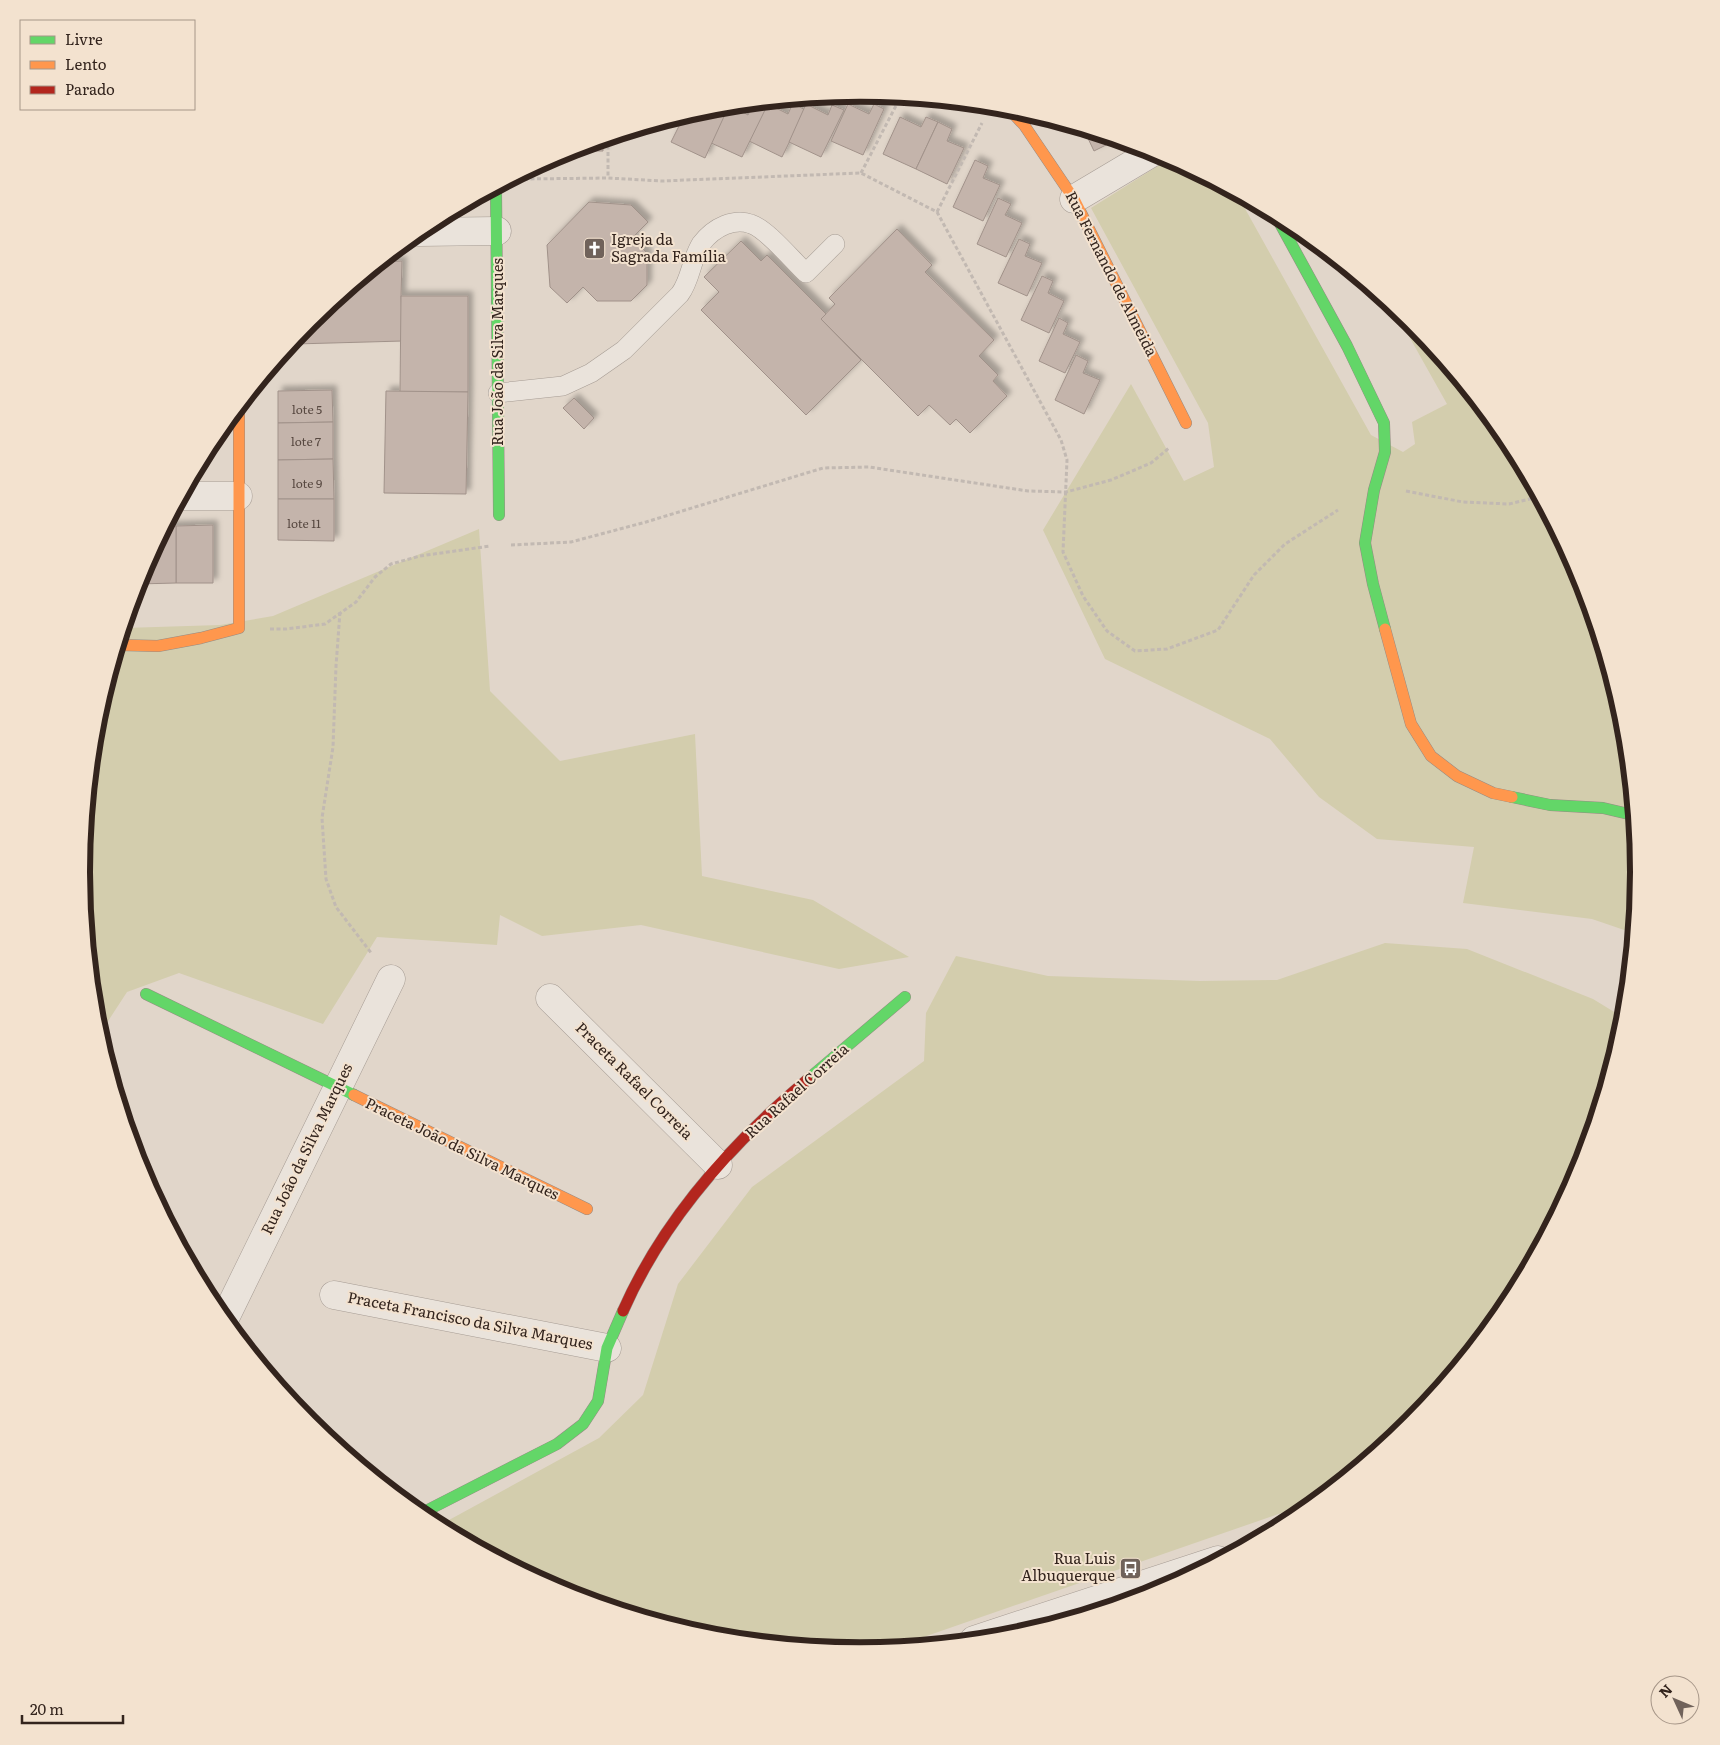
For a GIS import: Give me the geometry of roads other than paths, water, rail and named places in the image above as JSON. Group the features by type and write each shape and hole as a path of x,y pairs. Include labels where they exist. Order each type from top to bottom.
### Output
{"street":[{"name":"Rua Fernando de Almeida","path":"1018,119 1074,198 1186,423"},
{"path":"1074,198 1144,157"},
{"name":"Rua João da Silva Marques","path":"496,194 498,515"},
{"path":"1284,229 1347,346 1384,423 1385,452 1374,490 1365,543 1373,584 1398,684 1411,724 1431,756 1457,776 1493,793 1550,806 1603,808 1627,814"},
{"path":"432,232 497,232"},
{"path":"125,645 158,646 239,628 239,418"},
{"path":"188,496 238,496"},
{"name":"Rua João da Silva Marques","path":"228,1312 391,979"},
{"name":"Praceta João da Silva Marques","path":"146,994 587,1209"},
{"name":"Rua Rafael Correia","path":"428,1510 557,1444 583,1424 598,1401 607,1348 634,1284 663,1236 718,1165 769,1112 905,997"},
{"name":"Praceta Rafael Correia","path":"550,998 718,1165"},
{"name":"Praceta Francisco da Silva Marques","path":"334,1295 607,1348"},
{"path":"1012,1627 1181,1572"}],"lane":[{"path":"498,393 563,386 591,373 610,361 624,350 680,294 686,285 701,245 708,236 731,222 753,224 763,231 806,273 835,244"}],"place":[{"name":"Igreja da Sagrada Família","path":"595,249"},
{"name":"Rua Luis Albuquerque","path":"1131,1568"}]}
